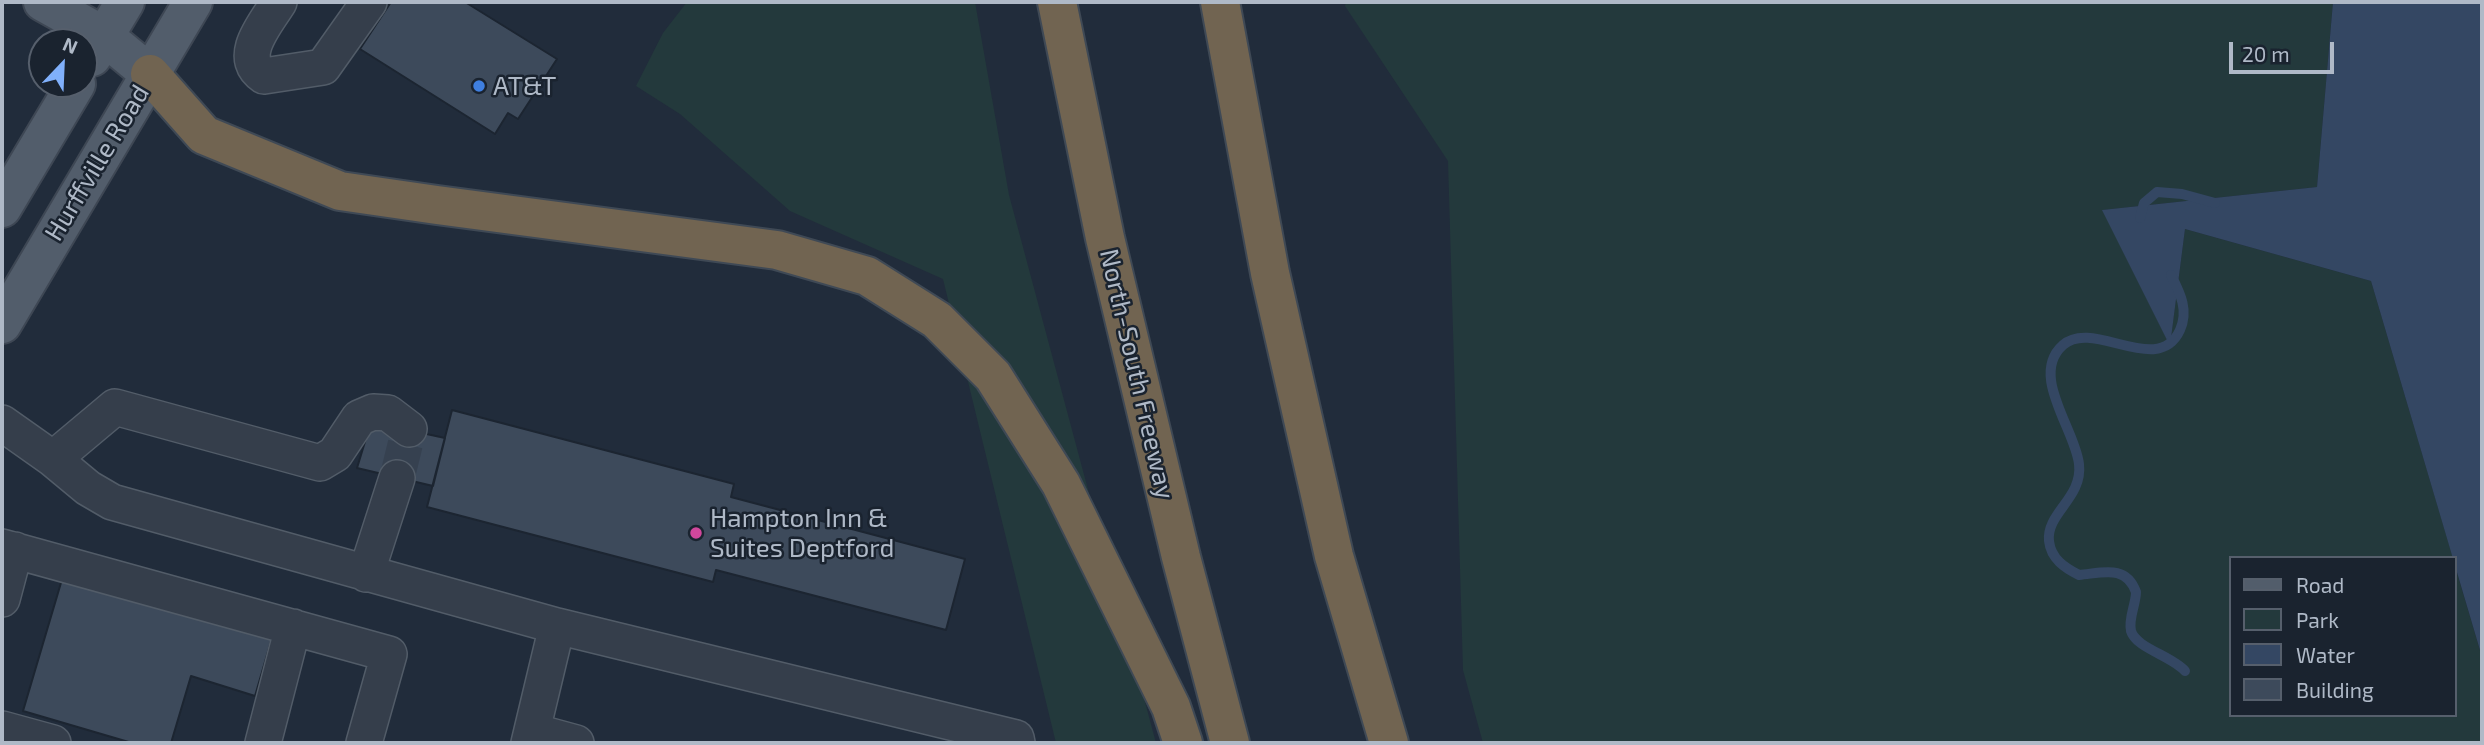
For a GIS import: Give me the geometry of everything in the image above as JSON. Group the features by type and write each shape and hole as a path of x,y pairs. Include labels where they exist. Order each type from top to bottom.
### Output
{"highway":[{"name":"North-South Freeway","path":"1057,2 1105,238 1181,557 1230,743"},
{"path":"1220,2 1279,313 1334,556 1389,743"},
{"path":"150,74 204,135 340,191 777,250 867,276 937,320 993,376 1061,484 1171,707 1183,743"}],"main road":[{"path":"43,2 104,36 150,74"},
{"path":"98,46 125,2"},
{"name":"Hurffville Road","path":"2,324 193,2"},
{"path":"2,208 68,98"}],"lane":[{"path":"279,2 252,48 254,67 264,76 323,67 369,2"},
{"path":"53,459 115,407 320,463 335,454 359,418 373,412 388,413 409,429"},
{"path":"2,423 88,488 112,502 557,626 1016,738 1017,743"},
{"path":"366,574 397,478"},
{"path":"2,599 8,549 389,654 364,743"},
{"path":"557,626 530,737 576,743"},
{"path":"263,743 293,627"},
{"path":"2,729 53,743"}],"green space":[{"path":"687,2 975,2 1009,195 1156,743 1056,743 943,279 790,211 680,114 636,86 663,33"},
{"path":"1346,2 2333,2 2317,187 2103,210 2170,345 2185,229 2371,281 2452,556 2228,556 2228,717 2456,717 2456,570 2482,657 2482,743 1483,743 1463,670 1448,161 1345,6"}],"water":[{"path":"2333,2 2482,2 2482,657 2456,569 2456,556 2452,556 2371,281 2185,229 2170,346 2102,210 2317,187"}],"building":[{"name":"AT&T","path":"391,2 465,2 557,59 518,119 508,113 495,134 360,49"},
{"name":"Hampton Inn & Suites Deptford","path":"452,410 734,484 731,497 965,559 946,630 716,570 713,582 427,507"},
{"path":"371,422 445,438 433,486 357,468"},
{"path":"63,576 272,638 255,696 191,676 171,743 132,743 23,711"}],"waterway":[{"path":"2140,218 2144,203 2157,192 2182,194 2215,203"},
{"path":"2171,275 2180,295 2184,316 2180,330 2170,343 2157,349 2141,349 2091,338 2076,339 2063,345 2054,357 2052,387 2076,450 2079,476 2076,486 2053,522 2049,541 2056,558 2079,575 2112,572 2126,577 2136,592 2131,622 2134,637 2185,671"}],"tunnel":[{"path":"397,478 409,429"}],"place":[{"name":"AT&T","path":"479,86"},
{"name":"Hampton Inn & Suites Deptford","path":"696,533"}]}
